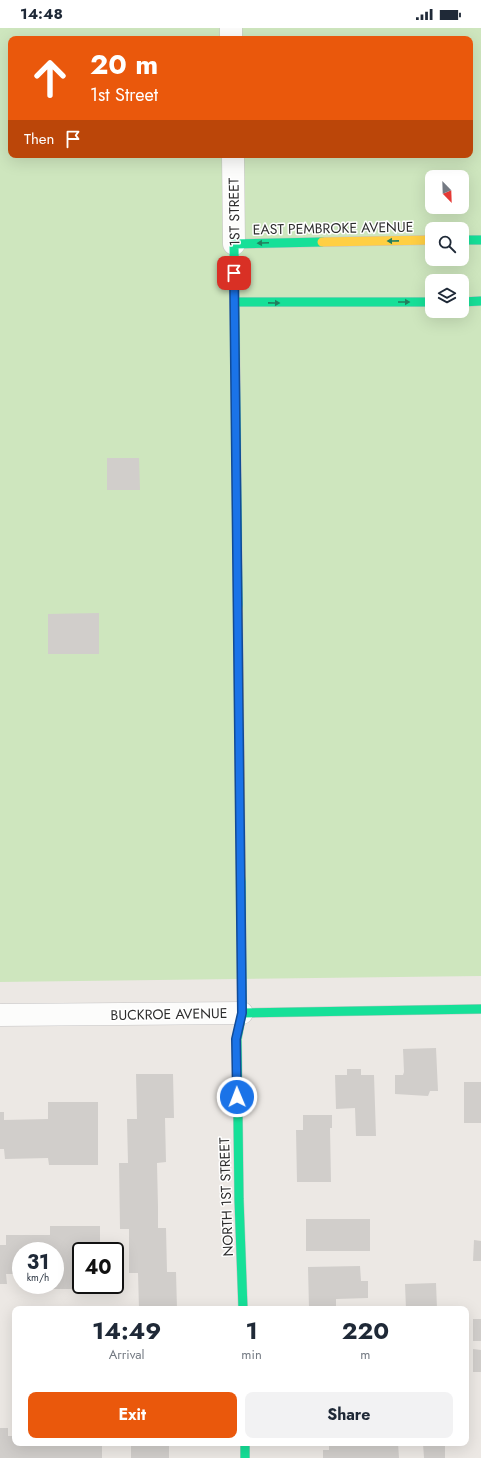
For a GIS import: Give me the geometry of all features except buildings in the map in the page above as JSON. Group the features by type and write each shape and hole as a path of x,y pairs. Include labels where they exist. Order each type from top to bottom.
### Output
{"street":[{"name":"1ST STREET","path":"233,158 242,1013"},
{"name":"EAST PEMBROKE AVENUE","path":"234,244 425,240"},
{"path":"469,240 481,240"},
{"path":"235,302 425,302"},
{"path":"469,302 481,302"},
{"name":"BUCKROE AVENUE","path":"0,1015 481,1009"},
{"name":"NORTH 1ST STREET","path":"242,1013 236,1039 243,1306"},
{"path":"245,1446 245,1458"}],"green space":[{"path":"0,28 481,28 481,976 0,982"}],"traffic: fast":[{"path":"469,240 481,240"},
{"path":"238,607 234,244 322,242"},
{"path":"469,302 481,301"},
{"path":"235,302 425,302"},
{"path":"241,879 242,1013 237,1039 239,1199 243,1306"},
{"path":"242,1013 481,1009"},
{"path":"245,1446 245,1458"}],"traffic: slow":[{"path":"322,242 425,240"},
{"path":"238,607 241,879"}],"route":[{"path":"234,273 242,1013 236,1039 237,1097"}]}
